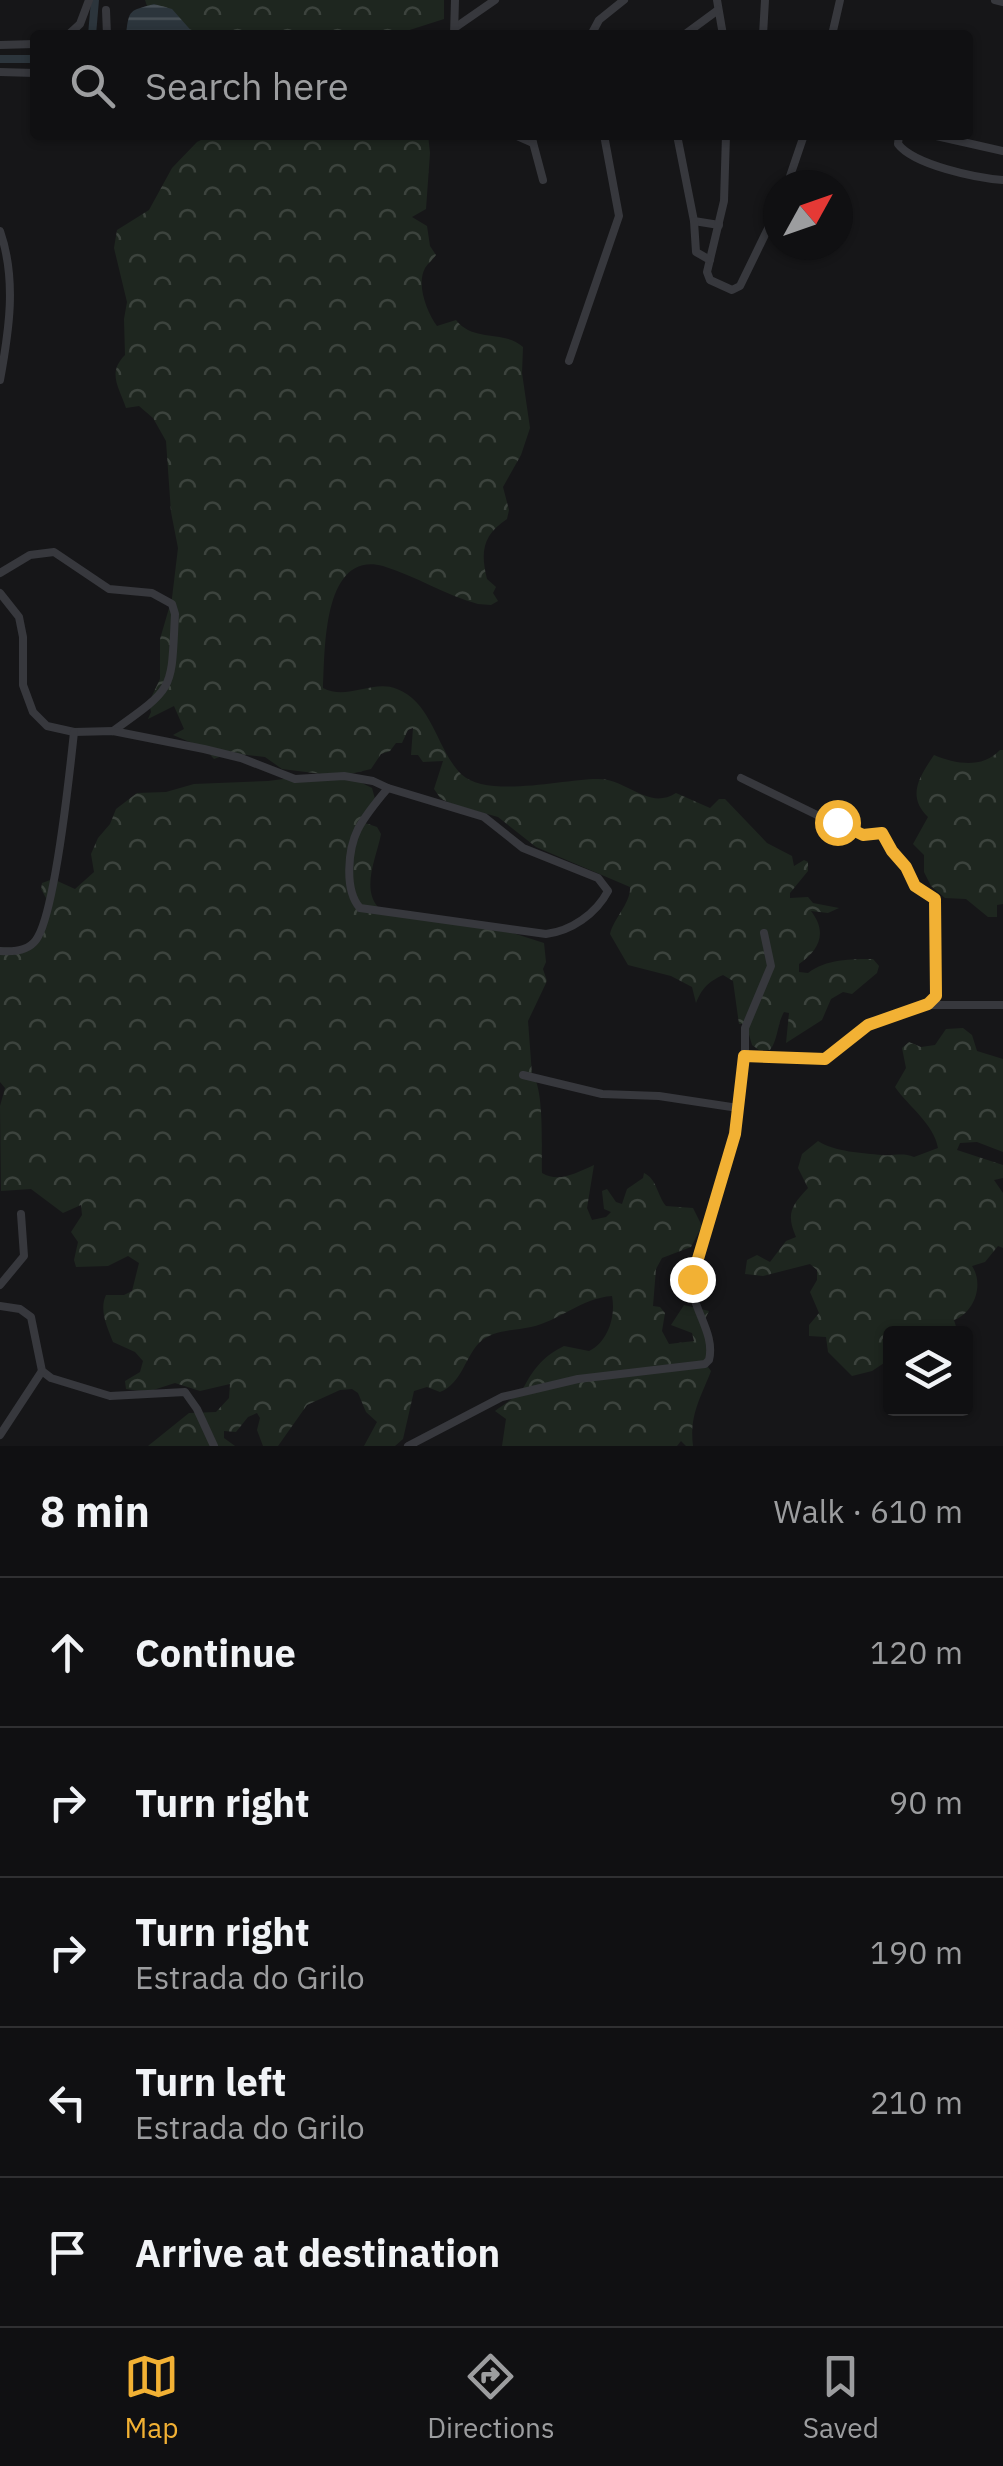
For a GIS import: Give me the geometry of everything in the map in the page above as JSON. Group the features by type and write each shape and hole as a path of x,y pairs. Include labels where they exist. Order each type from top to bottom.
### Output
{"street":[{"path":"73,30 80,24 89,0"},
{"path":"454,0 455,30"},
{"path":"456,30 495,0"},
{"path":"594,30 599,20 624,0"},
{"path":"763,30 765,0"},
{"path":"833,30 840,0"},
{"path":"995,0 1003,2"},
{"path":"690,30 718,5"},
{"path":"718,5 723,30"},
{"path":"106,10 107,30"},
{"path":"0,45 30,44"},
{"path":"0,72 30,73"},
{"path":"532,140 543,180"},
{"path":"568,361 619,216 603,140"},
{"path":"677,140 694,221 696,252 710,260"},
{"path":"726,140 726,179 707,272 710,280 732,290 740,286 763,239"},
{"path":"792,170 802,140"},
{"path":"898,140 913,158 1003,180"},
{"path":"954,140 1003,151"},
{"path":"694,221 719,225"},
{"path":"0,231 6,249 11,312 0,380"},
{"path":"0,573 30,554 54,552 109,589 152,593 172,604 175,614 168,685 160,697 113,731"},
{"path":"1,595 19,617 23,684 33,712 47,726 74,732 113,731 241,758 296,779 344,776 373,781 484,816 523,848 598,878 608,891 602,902 570,928 546,934 360,908 350,888 355,834 388,788"},
{"path":"0,951 26,948 36,940 45,918 74,732"},
{"path":"741,778 850,830 863,835 882,833 915,886 933,896 937,903 937,990 928,1004"},
{"path":"408,1446 502,1397 578,1379 705,1364 709,1360 710,1342 691,1293 692,1279 735,1134 745,1028 771,966 764,933"},
{"path":"744,1056 825,1059 868,1025 928,1004 1003,1005"},
{"path":"523,1075 602,1094 659,1096 738,1108"},
{"path":"0,1285 24,1256 21,1214"},
{"path":"0,1306 20,1308 32,1317 42,1371 0,1436"},
{"path":"42,1371 65,1385 110,1396 185,1392 198,1408 214,1446"}],"green space":[{"path":"145,0 444,0 444,19 410,30 177,30 149,12"},
{"path":"429,140 426,209 412,217 427,226 430,246 436,255 425,268 422,282 430,313 437,326 456,320 471,331 506,338 523,347 522,373 530,428 521,455 503,487 509,510 507,519 488,538 484,552 487,579 496,587 493,593 498,601 478,604 383,566 363,565 348,573 331,608 323,688 341,692 379,686 409,695 426,715 453,764 473,781 507,787 597,779 656,798 676,793 710,808 719,799 725,799 767,843 792,856 794,866 804,860 808,862 808,871 790,898 808,897 813,903 839,908 828,913 811,911 819,927 819,940 799,964 799,972 808,973 831,962 848,960 873,959 879,966 877,973 852,994 843,992 831,999 822,1020 786,1043 789,1013 784,1012 770,1050 759,1050 752,1045 746,1024 739,1024 733,981 723,975 713,980 696,1003 692,987 671,976 628,965 610,934 630,887 536,847 498,817 441,799 434,789 443,761 423,762 418,755 411,755 413,728 402,743 381,754 371,769 346,775 372,788 375,799 365,823 377,827 381,834 370,881 378,907 500,929 544,943 543,969 547,981 528,1021 532,1074 541,1106 542,1173 561,1177 594,1165 587,1208 592,1220 611,1212 604,1209 602,1191 607,1189 622,1204 627,1189 644,1173 652,1179 666,1206 693,1208 702,1226 691,1247 662,1258 656,1269 653,1306 665,1313 662,1331 669,1344 694,1341 692,1333 671,1325 684,1305 709,1311 705,1319 711,1371 694,1416 693,1446 681,1441 677,1446 502,1446 506,1419 495,1411 519,1392 536,1367 551,1354 564,1346 589,1351 596,1347 611,1320 612,1296 591,1301 541,1324 485,1338 447,1388 440,1392 427,1387 414,1391 403,1439 395,1446 364,1446 377,1422 352,1389 340,1390 307,1405 278,1446 263,1446 257,1430 257,1413 248,1417 236,1432 224,1431 224,1438 235,1446 148,1446 189,1413 216,1412 229,1398 230,1384 200,1391 175,1383 147,1392 126,1389 125,1381 140,1372 143,1361 135,1352 113,1342 103,1307 106,1295 132,1291 139,1263 128,1256 108,1266 76,1267 78,1242 71,1232 82,1215 81,1205 63,1213 31,1189 1,1191 0,1106 5,1088 0,1082 0,947 23,948 43,930 46,898 42,883 53,879 75,889 94,872 91,854 98,838 116,809 137,793 166,792 194,784 322,774 282,769 265,757 230,753 214,759 204,748 173,735 184,729 174,706 148,719 149,702 160,679 160,639 172,598 178,548 166,441 153,418 139,406 126,408 116,380 117,368 125,355 127,302 114,248 117,230 149,210 172,168 197,142"},
{"path":"1000,750 1003,904 997,905 997,917 988,917 966,899 945,898 931,886 924,872 924,855 913,844 928,817 918,801 917,786 934,755 968,763 985,760"},
{"path":"963,1028 972,1035 977,1051 1003,1059 1003,1152 977,1142 960,1143 957,1150 1003,1165 1003,1178 994,1180 1003,1193 1003,1248 998,1246 985,1262 972,1266 977,1281 975,1297 967,1311 954,1320 956,1326 883,1326 883,1364 852,1376 828,1352 826,1337 809,1336 809,1325 819,1313 810,1292 817,1280 817,1270 810,1264 763,1276 745,1274 747,1260 757,1255 770,1262 786,1241 796,1237 792,1211 808,1188 798,1168 802,1154 818,1141 849,1151 914,1157 938,1148 926,1123 895,1087 906,1068 902,1048 909,1042 921,1047 935,1045 946,1029"}],"shaded area":[{"path":"154,4 172,9 191,30 127,30 132,12"}],"waterway":[{"path":"92,30 95,0"},
{"path":"0,59 30,59"}],"route":[{"path":"692,1279 735,1134 744,1056 825,1059 868,1025 928,1004 936,996 935,899 915,886 902,859 892,851 882,833 863,835 837,822"}]}
